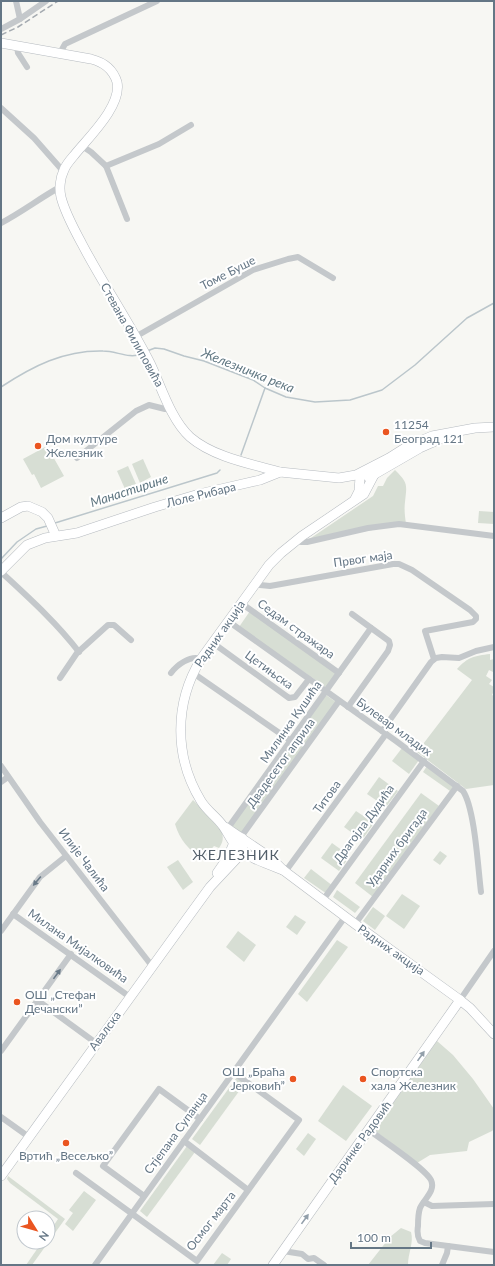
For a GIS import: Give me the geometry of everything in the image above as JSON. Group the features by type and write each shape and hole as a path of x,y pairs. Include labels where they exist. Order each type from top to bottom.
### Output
{"main road":[{"name":"Стевана Филиповића","path":"1,43 98,61 110,69 116,79 118,90 113,105 107,115 63,171 60,187 63,205 96,270 150,362 178,422 186,432 202,445 240,461 280,472"},
{"name":"Лоле Рибара","path":"1,572 27,545 44,538 53,528 70,535 155,507 260,480 280,472 336,478 362,478 416,442 437,434 475,428 494,427"},
{"name":"Радних акција","path":"362,478 364,494 298,539 276,557 201,659 193,673 184,697 180,739 184,762 201,801 239,840 275,862 284,871 345,917 460,1000 470,1008 494,1034"},
{"path":"1,518 21,507 28,506 46,515 53,528"},
{"path":"239,840 244,842 242,851"},
{"name":"Авалска","path":"210,887 213,879 239,840"},
{"name":"Радних акција","path":"242,851 263,863 284,871"},
{"name":"Авалска","path":"1,1176 210,887 242,851"},
{"path":"228,868 240,861 246,860 263,863"},
{"name":"Даринке Радовић","path":"273,1265 460,1000"}],"street":[{"path":"16,1 20,19"},
{"path":"1,29 20,19 46,1"},
{"path":"60,53 65,44 157,1"},
{"path":"17,46 18,54 27,67"},
{"path":"1,108 34,138 63,171"},
{"path":"106,166 159,144 191,125"},
{"path":"82,146 106,166 127,219"},
{"path":"1,223 19,214 45,195 60,187"},
{"name":"Томе Буше","path":"138,340 253,270 298,257 333,278"},
{"path":"77,458 118,424 143,407 151,405 165,409 171,408"},
{"path":"298,539 301,542 307,542 368,528 398,524 494,536"},
{"name":"Првог маја","path":"256,583 263,586 270,586 399,564 412,570 470,610 476,616 476,619 473,622 425,631 434,659"},
{"path":"1,572 44,612 79,652"},
{"name":"Седам стражара","path":"241,603 339,673"},
{"path":"348,707 390,649 389,641 352,614"},
{"name":"Булевар младих","path":"228,621 384,732 457,786 465,794 471,815 481,892"},
{"path":"60,678 79,652 110,624 116,626 131,640"},
{"name":"Милинка Кушића","path":"226,828 291,742 371,628"},
{"name":"Цетињска","path":"213,643 289,698 295,697 309,679"},
{"path":"434,659 442,657 459,658 476,651 494,647"},
{"path":"171,673 177,666 188,660 197,658 201,659"},
{"name":"Титова","path":"284,871 384,732 428,665 434,659"},
{"path":"193,673 291,742"},
{"name":"Двадесетог априла","path":"239,840 339,701"},
{"name":"Драгојла Дудића","path":"323,900 424,762"},
{"name":"Илије Чалића","path":"1,766 66,856 152,966"},
{"path":"1,782 8,777"},
{"name":"Ударних бригада","path":"355,924 457,786"},
{"path":"1,931 40,877 66,856"},
{"name":"Милана Мијалковића","path":"13,914 130,997"},
{"name":"Стјепана Супанца","path":"95,1265 345,917"},
{"path":"460,1000 494,951"},
{"path":"1,1051 71,954"},
{"path":"37,1000 96,1043"},
{"name":"Осмог марта","path":"132,1213 197,1261 299,1120 233,1072"},
{"path":"144,1196 103,1166 159,1089 200,1119"},
{"path":"1,1117 29,1137"},
{"path":"369,1130 419,1168 432,1182 432,1188 418,1215 418,1240 424,1243 494,1252"},
{"name":"Осмог марта","path":"184,1141 248,1190"},
{"path":"76,1173 132,1213"},
{"path":"424,1202 432,1206 494,1204"},
{"path":"442,1265 448,1246"},
{"path":"283,1251 302,1254 308,1259 314,1258 324,1265"}],"shaded area":[{"path":"47,446 64,476 41,488 34,474 32,475 23,459"},
{"path":"143,459 151,477 140,483 132,464"},
{"path":"128,466 136,484 125,489 117,471"},
{"path":"395,470 406,484 406,524 305,542 373,496 378,486 383,486 387,478"},
{"path":"479,511 494,512 494,524 478,523"},
{"path":"250,611 337,673 327,688 239,627"},
{"path":"490,654 490,660 494,659 494,670 493,672 489,670 486,676 492,680 489,684 494,687 492,695 494,696 494,785 466,789 417,752 472,680 457,669 472,658"},
{"path":"326,695 336,702 242,833 232,826"},
{"path":"402,748 419,760 409,774 392,761"},
{"path":"427,766 454,786 450,791 423,772"},
{"path":"379,777 398,791 386,807 367,794"},
{"path":"421,793 439,806 373,897 355,883"},
{"path":"193,800 209,816 223,835 219,848 214,846 202,860 186,844 175,824"},
{"path":"356,811 374,823 362,840 344,827"},
{"path":"332,843 350,856 339,871 321,858"},
{"path":"440,851 447,856 440,865 433,860"},
{"path":"178,860 193,882 183,890 167,867"},
{"path":"311,869 333,886 327,894 304,878"},
{"path":"337,890 360,907 355,913 333,897"},
{"path":"402,894 420,906 404,929 386,916"},
{"path":"373,907 385,916 375,930 363,921"},
{"path":"295,915 306,922 297,935 286,927"},
{"path":"238,931 256,945 244,962 226,947"},
{"path":"337,940 348,947 307,1002 298,994"},
{"path":"437,1041 453,1055 473,1079 494,1109 494,1129 469,1142 467,1151 430,1155 417,1163 374,1130"},
{"path":"237,1077 245,1083 200,1145 192,1139"},
{"path":"343,1085 372,1106 346,1141 318,1121"},
{"path":"308,1133 316,1139 304,1156 296,1149"},
{"path":"187,1146 195,1152 147,1217 140,1211"},
{"path":"8,1176 53,1210 46,1210 10,1183 7,1179"},
{"path":"84,1191 96,1200 73,1231 65,1224 73,1213 69,1210"},
{"path":"56,1212 65,1219 56,1232 56,1222 58,1219 56,1218"},
{"path":"401,1228 411,1232 412,1236 408,1265 368,1265 390,1237"},
{"path":"36,1250 43,1250 32,1265 26,1265"},
{"path":"222,1253 231,1259 227,1265 213,1265"}],"waterway":[{"name":"Железничка река","path":"147,351 155,348 164,349 204,361 253,380 265,388 286,397 315,402 350,400 382,390 415,365 467,318 494,303"},
{"name":"Железничка река","path":"1,387 25,372 62,356 89,351 108,351 132,356 142,354"},
{"name":"Манастирине","path":"241,455 265,388"},
{"name":"Манастирине","path":"55,523 217,473 220,470"},
{"name":"Манастирине","path":"1,559 17,542 36,529 47,526"}],"railway":[{"path":"1,35 18,27 58,1"}],"place":[{"name":"11254 Београд 121","path":"386,432"},
{"name":"Дом културе Железник","path":"38,446"},
{"name":"ОШ „Стефан Дечански”","path":"17,1002"},
{"name":"ОШ „Браћа Јерковић”","path":"293,1079"},
{"name":"Спортска хала Железник","path":"363,1079"},
{"name":"Вртић „Весељко”","path":"66,1143"}],"district":[{"name":"ЖЕЛЕЗНИК","path":"236,855"}]}
